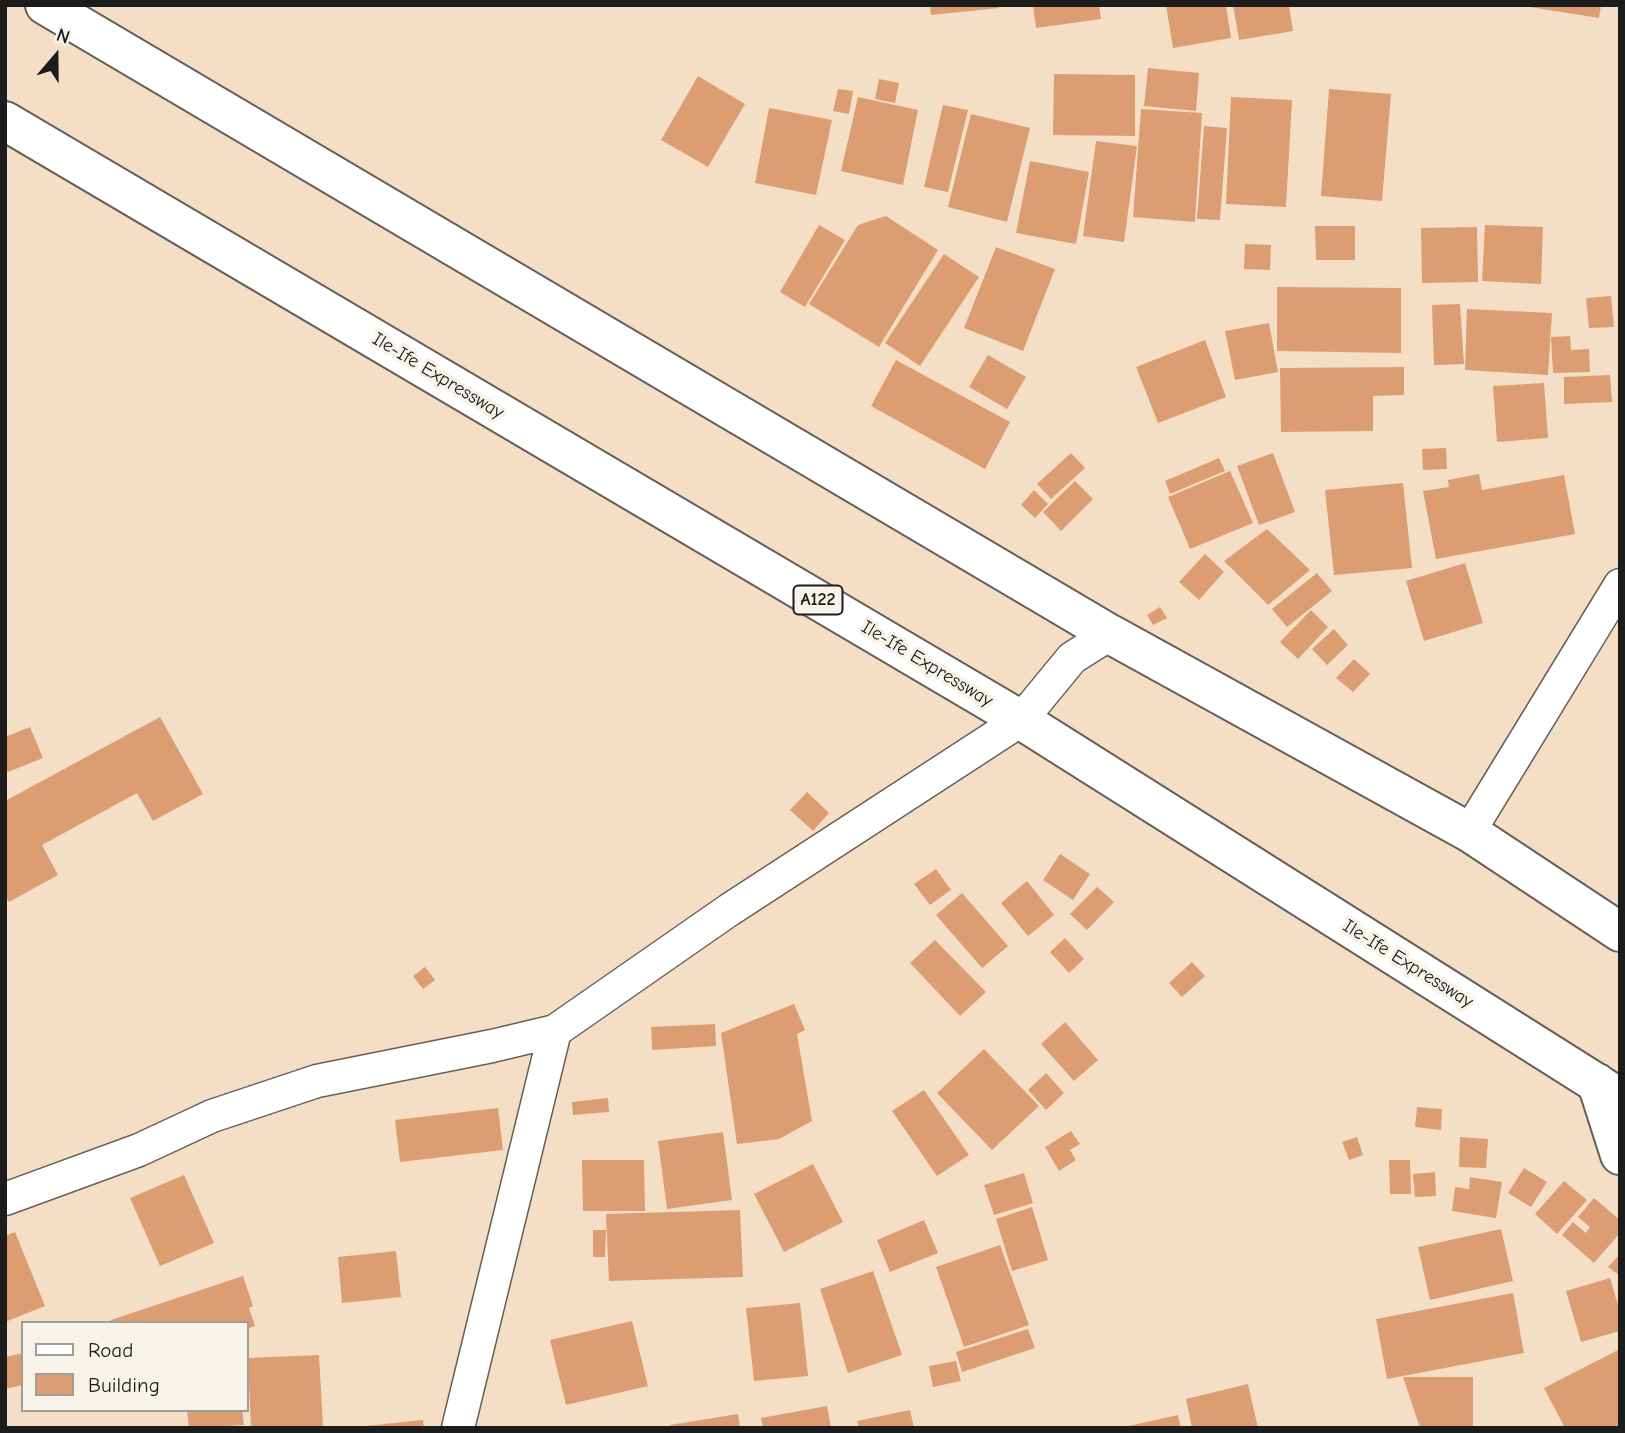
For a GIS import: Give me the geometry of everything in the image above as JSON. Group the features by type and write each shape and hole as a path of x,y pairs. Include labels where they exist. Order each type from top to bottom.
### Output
{"main road":[{"path":"45,5 1110,634 1469,832 1620,932"},
{"name":"Ile-Ife Expressway","path":"5,121 1021,720 1608,1090"},
{"path":"1608,1090 1620,1154"}],"street":[{"path":"1469,832 1620,585"},
{"path":"5,1199 139,1150 212,1116 317,1081 555,1031 729,910 1021,720 1072,659 1110,634"},
{"path":"458,1428 555,1031"}],"building":[{"path":"930,5 999,5 999,8 931,15"},
{"path":"1033,5 1099,5 1101,19 1036,28"},
{"path":"1166,5 1226,5 1231,38 1173,48"},
{"path":"1233,5 1289,5 1293,31 1239,40"},
{"path":"1517,5 1601,5 1599,18"},
{"path":"1148,68 1199,73 1196,111 1144,106"},
{"path":"1054,74 1135,75 1135,136 1053,135"},
{"path":"698,76 745,104 708,167 661,140"},
{"path":"879,79 899,83 895,103 875,99"},
{"path":"838,89 853,91 849,114 833,111"},
{"path":"1329,89 1391,94 1382,201 1321,196"},
{"path":"858,97 918,110 903,185 841,171"},
{"path":"1231,97 1292,100 1286,207 1226,204"},
{"path":"943,105 968,110 948,192 924,187"},
{"path":"769,108 832,120 816,195 755,183"},
{"path":"1141,109 1202,113 1195,222 1133,217"},
{"path":"971,114 1030,128 1007,222 948,207"},
{"path":"1204,126 1227,128 1220,220 1197,219"},
{"path":"1096,141 1137,146 1124,242 1083,236"},
{"path":"1030,161 1089,172 1076,244 1016,233"},
{"path":"886,216 938,250 879,347 809,304 858,225"},
{"path":"819,225 845,240 805,307 780,292"},
{"path":"1485,225 1543,227 1541,284 1482,281"},
{"path":"1315,226 1355,226 1355,260 1316,260"},
{"path":"1477,227 1478,282 1422,283 1421,228"},
{"path":"1245,244 1271,245 1270,270 1244,269"},
{"path":"996,247 1055,269 1023,351 964,328"},
{"path":"944,254 979,277 920,366 885,343"},
{"path":"1277,287 1401,288 1401,353 1277,351"},
{"path":"1611,296 1614,327 1589,328 1586,298"},
{"path":"1460,304 1464,364 1434,365 1432,305"},
{"path":"1467,309 1552,313 1548,375 1465,370"},
{"path":"1269,323 1278,372 1235,380 1225,331"},
{"path":"1570,336 1571,350 1589,349 1590,372 1553,373 1551,337"},
{"path":"1205,340 1226,397 1158,423 1136,367"},
{"path":"988,355 1026,377 1007,409 969,387"},
{"path":"896,360 1010,422 985,469 871,406"},
{"path":"1404,367 1404,395 1373,396 1373,431 1281,432 1280,368"},
{"path":"1610,375 1612,402 1564,404 1564,377"},
{"path":"1544,383 1548,438 1497,442 1493,386"},
{"path":"1446,448 1447,469 1423,470 1422,449"},
{"path":"1071,453 1085,468 1051,499 1037,484"},
{"path":"1273,453 1295,512 1259,525 1237,466"},
{"path":"1219,458 1225,471 1170,494 1165,481"},
{"path":"1230,471 1253,523 1190,549 1168,497"},
{"path":"1479,474 1482,490 1564,475 1575,534 1436,559 1423,491 1449,487 1448,480"},
{"path":"1075,481 1093,499 1061,531 1043,512"},
{"path":"1403,483 1412,568 1334,575 1325,490"},
{"path":"1034,490 1048,504 1035,518 1021,505"},
{"path":"1267,529 1310,570 1268,605 1224,561"},
{"path":"1205,554 1224,572 1199,600 1179,582"},
{"path":"1465,563 1483,623 1424,641 1406,581"},
{"path":"1317,573 1332,591 1287,627 1272,609"},
{"path":"1160,607 1167,618 1153,625 1147,615"},
{"path":"1311,610 1328,627 1298,659 1280,642"},
{"path":"1334,629 1348,645 1327,665 1312,649"},
{"path":"1354,659 1370,674 1353,692 1336,678"},
{"path":"160,717 203,794 153,821 137,793 42,845 58,875 9,902 5,896 5,801"},
{"path":"30,727 43,758 8,772 5,767 5,737"},
{"path":"807,792 829,813 813,831 790,810"},
{"path":"1060,854 1090,874 1073,900 1043,880"},
{"path":"936,869 951,890 930,905 914,884"},
{"path":"1027,881 1054,915 1028,936 1001,903"},
{"path":"1097,887 1114,902 1087,930 1070,914"},
{"path":"962,893 1008,946 982,968 936,915"},
{"path":"1065,938 1084,959 1069,973 1050,952"},
{"path":"935,940 986,992 960,1016 910,963"},
{"path":"1192,962 1205,976 1182,997 1169,983"},
{"path":"425,967 435,980 423,989 413,976"},
{"path":"794,1004 805,1030 797,1034 812,1121 779,1139 737,1144 721,1033"},
{"path":"1065,1022 1098,1060 1074,1081 1041,1044"},
{"path":"715,1024 716,1046 652,1050 651,1027"},
{"path":"984,1049 1039,1106 992,1150 937,1093"},
{"path":"1046,1073 1064,1093 1046,1110 1028,1090"},
{"path":"924,1090 969,1155 937,1176 892,1111"},
{"path":"608,1098 609,1112 573,1115 572,1102"},
{"path":"1417,1107 1442,1109 1441,1130 1415,1127"},
{"path":"498,1108 503,1150 400,1162 395,1120"},
{"path":"1071,1131 1080,1144 1070,1150 1076,1160 1059,1171 1045,1147"},
{"path":"723,1132 732,1200 667,1209 658,1141"},
{"path":"1357,1137 1363,1155 1349,1160 1342,1142"},
{"path":"1460,1137 1488,1139 1486,1168 1459,1167"},
{"path":"582,1160 644,1160 645,1211 583,1211"},
{"path":"1389,1160 1410,1160 1411,1194 1390,1194"},
{"path":"813,1164 843,1222 784,1252 754,1194"},
{"path":"1524,1168 1547,1182 1531,1207 1508,1193"},
{"path":"1435,1172 1436,1196 1415,1197 1413,1174"},
{"path":"1024,1173 1033,1203 994,1215 984,1185"},
{"path":"184,1175 214,1243 160,1266 130,1198"},
{"path":"1470,1177 1502,1182 1496,1218 1452,1211 1455,1187 1469,1189"},
{"path":"1564,1181 1587,1200 1557,1234 1535,1214"},
{"path":"1594,1198 1620,1220 1620,1233 1594,1263 1562,1235 1573,1222 1586,1233 1590,1227 1578,1217"},
{"path":"1032,1207 1048,1260 1012,1271 996,1219"},
{"path":"740,1210 743,1277 609,1281 606,1214"},
{"path":"924,1220 938,1253 890,1272 877,1240"},
{"path":"1501,1229 1513,1281 1430,1300 1418,1247"},
{"path":"593,1230 606,1230 605,1257 593,1257"},
{"path":"15,1232 45,1306 5,1322 5,1236"},
{"path":"1000,1245 1029,1325 964,1347 936,1267"},
{"path":"396,1251 401,1297 342,1303 338,1257"},
{"path":"1620,1254 1620,1276 1608,1267"},
{"path":"873,1271 902,1355 848,1373 820,1289"},
{"path":"243,1276 253,1306 249,1308 255,1326 248,1329 248,1321 111,1320"},
{"path":"1610,1278 1620,1312 1620,1331 1581,1342 1566,1291"},
{"path":"1513,1293 1524,1353 1387,1379 1376,1319"},
{"path":"800,1303 808,1376 754,1381 746,1308"},
{"path":"632,1321 648,1386 566,1405 550,1340"},
{"path":"1028,1329 1035,1348 962,1372 956,1352"},
{"path":"1620,1349 1620,1428 1565,1428 1544,1388"},
{"path":"21,1353 21,1385 5,1389 5,1357"},
{"path":"319,1355 323,1427 251,1428 248,1358"},
{"path":"956,1361 961,1381 933,1387 929,1366"},
{"path":"1403,1377 1473,1377 1473,1428 1420,1428"},
{"path":"1248,1384 1258,1428 1192,1428 1186,1399"},
{"path":"827,1406 831,1428 763,1428 761,1418"},
{"path":"910,1410 914,1428 859,1428 857,1421"},
{"path":"187,1412 242,1412 244,1425 189,1428"},
{"path":"738,1414 740,1428 671,1428 670,1425"},
{"path":"1178,1415 1181,1428 1124,1428 1124,1427"},
{"path":"423,1420 424,1428 365,1428 365,1426"}]}
